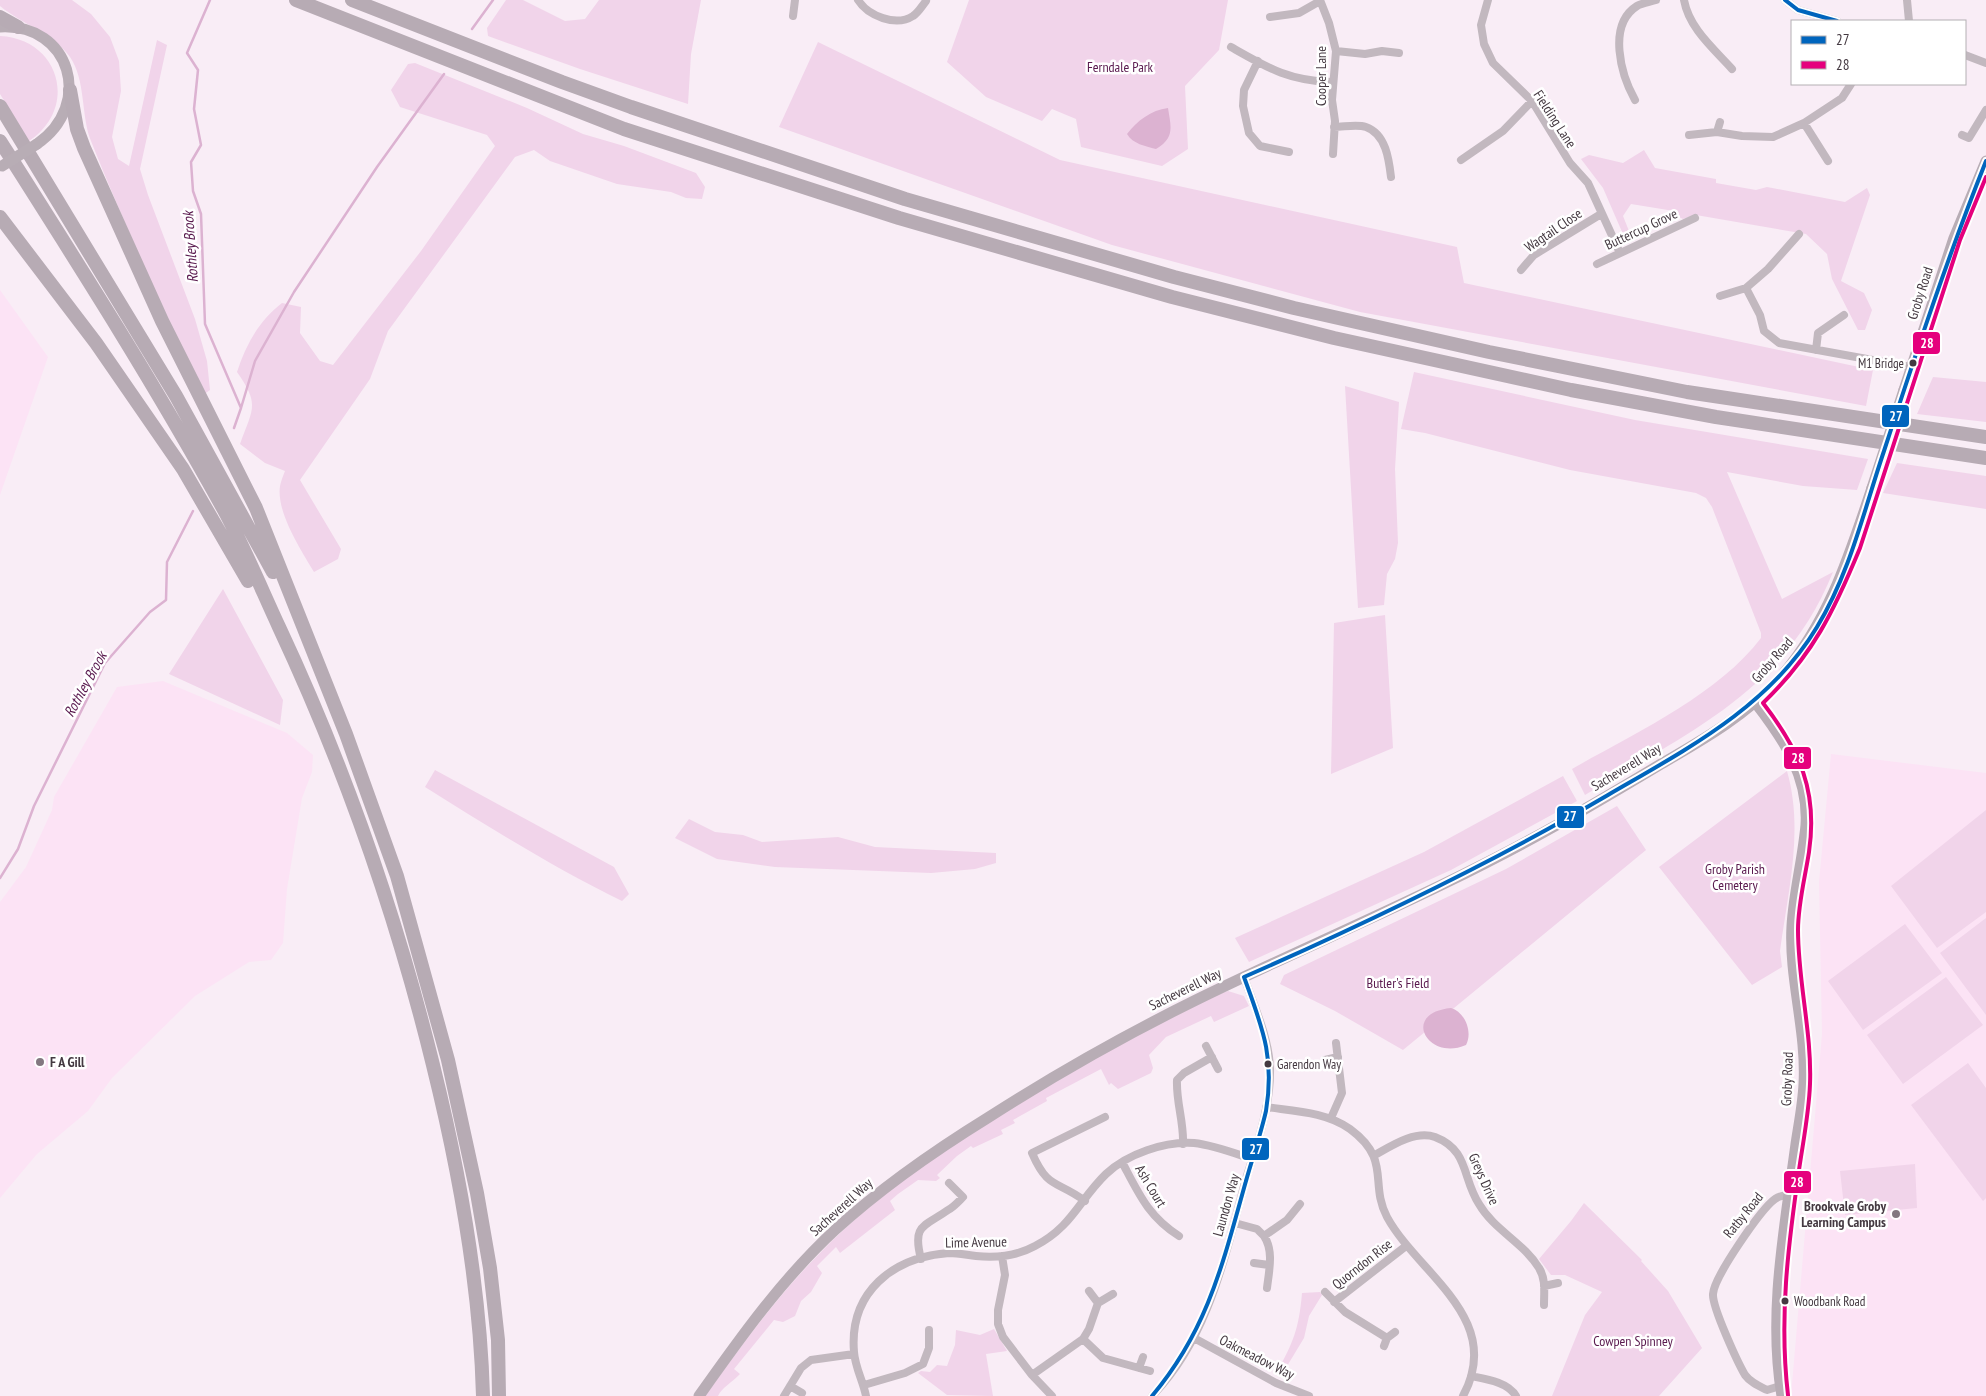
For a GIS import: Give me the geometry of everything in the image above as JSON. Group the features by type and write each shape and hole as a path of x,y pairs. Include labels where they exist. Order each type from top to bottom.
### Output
{"highway":[{"path":"352,0 556,80 905,198 1110,259 1294,308 1489,352 1687,392 1986,437"},
{"path":"300,2 624,129 899,218 1172,297 1305,331 1580,392 1716,417 1986,458"},
{"path":"0,17 18,27"},
{"path":"70,90 77,129 84,148 162,321 256,508 346,734 397,876 448,1060 478,1193 490,1268 498,1340 499,1396"},
{"path":"0,106 176,396 240,510 306,637"},
{"path":"0,141 92,286 225,512 330,743 385,895 421,1016 462,1193 476,1289 483,1396"},
{"path":"0,217 96,343 183,469 289,650"}],"street":[{"path":"793,16 795,0"},
{"path":"858,0 876,15 898,21 913,16 926,1"},
{"path":"1270,17 1299,14 1320,0"},
{"name":"Cooper Lane","path":"1320,0 1329,23 1336,51 1332,82 1333,154"},
{"name":"Fielding Lane","path":"1488,0 1481,25 1484,44 1493,63 1532,101 1570,163 1588,183 1620,253"},
{"path":"1635,100 1626,84 1621,64 1620,34 1628,15 1638,5 1656,0"},
{"path":"1684,0 1686,13 1700,35 1732,69"},
{"path":"1785,0 1798,10 1833,20"},
{"path":"1907,0 1909,20"},
{"path":"0,28 18,27 41,37 59,54 69,70 70,90 68,102 60,123 48,136 1,166"},
{"path":"1231,47 1290,78 1332,82"},
{"path":"1336,51 1365,54 1382,50 1399,52"},
{"path":"1966,54 1986,63"},
{"path":"1258,62 1244,90 1243,106 1249,133 1260,146 1289,152"},
{"path":"1689,135 1717,132 1742,136 1773,137 1804,123 1842,98 1850,85"},
{"path":"1461,160 1503,131 1532,101"},
{"path":"1962,135 1968,138 1986,110"},
{"path":"1717,132 1720,122"},
{"path":"1804,123 1828,161"},
{"path":"1334,127 1364,126 1370,129 1386,150 1391,177"},
{"name":"Groby Road","path":"1790,1194 1804,1082 1801,1011 1792,927 1806,826 1805,802 1802,785 1784,740 1755,702 1777,681 1802,651 1830,603 1854,546 1954,238 1986,161"},
{"name":"Wagtail Close","path":"1521,270 1534,255 1601,214"},
{"name":"Buttercup Grove","path":"1597,264 1696,218"},
{"path":"1720,296 1746,288 1768,269 1799,234"},
{"path":"1746,288 1760,315 1764,331 1779,343 1911,367"},
{"path":"1816,350 1818,333 1844,315"},
{"name":"Sacheverell Way","path":"698,1396 762,1310 831,1234 884,1188 938,1149 1062,1072 1167,1014 1244,977 1422,897 1496,859 1716,733 1755,702"},
{"name":"Laundon Way","path":"1152,1396 1179,1363 1194,1338 1211,1300 1266,1107 1270,1068 1266,1047 1244,977"},
{"path":"1331,1118 1342,1092 1336,1043"},
{"path":"1206,1046 1218,1069"},
{"path":"1325,1060 1338,1057"},
{"path":"1183,1144 1184,1128 1177,1097 1177,1080 1184,1073 1212,1058"},
{"path":"1266,1107 1331,1118 1350,1129 1374,1155 1385,1214 1406,1246 1451,1294 1460,1307 1466,1321 1472,1344 1471,1376 1463,1396"},
{"path":"1085,1201 1050,1182 1040,1174 1032,1153 1105,1117"},
{"name":"Greys Drive","path":"1374,1155 1399,1142 1420,1135 1432,1136 1452,1146 1459,1153 1477,1202 1484,1213 1539,1268 1544,1286 1544,1305"},
{"name":"Lime Avenue","path":"866,1396 854,1354 855,1320 871,1288 891,1271 921,1259 951,1253 1002,1256 1025,1251 1058,1232 1105,1174 1122,1162 1159,1147 1194,1143 1252,1160"},
{"name":"Ash Court","path":"1122,1162 1148,1209 1158,1222 1179,1236"},
{"path":"921,1259 916,1241 920,1229 928,1221 949,1210 963,1197 950,1183"},
{"name":"Ratby Road","path":"1790,1194 1779,1268 1781,1391 1767,1390 1754,1384 1745,1375 1727,1336 1713,1295 1718,1276 1748,1233 1774,1199 1790,1194"},
{"path":"1264,1236 1287,1220 1300,1204"},
{"name":"Ash Court","path":"1151,1228 1158,1222"},
{"path":"1234,1223 1257,1229 1269,1243 1267,1288"},
{"name":"Quorndon Rise","path":"1334,1302 1406,1246"},
{"path":"1002,1256 1005,1275 998,1310 998,1324 1003,1338 1032,1375 1052,1396"},
{"path":"1254,1263 1269,1265"},
{"path":"1544,1286 1558,1283"},
{"path":"1089,1291 1098,1303"},
{"name":"Quorndon Rise","path":"1325,1292 1345,1312 1387,1338"},
{"path":"1032,1375 1083,1339 1089,1329 1098,1303 1114,1294"},
{"path":"864,1385 906,1373 923,1364 929,1348 928,1330"},
{"path":"1384,1346 1387,1338 1395,1332"},
{"name":"Oakmeadow Way","path":"1194,1338 1276,1383 1299,1394 1310,1396"},
{"path":"1083,1339 1103,1358 1150,1371"},
{"path":"784,1396 801,1368 811,1360 854,1354"},
{"path":"1139,1368 1143,1356"},
{"path":"1471,1376 1493,1381 1514,1393 1519,1383"},
{"path":"790,1386 802,1394"}],"shaded area":[{"path":"1168,108 1171,126 1169,136 1156,149 1136,142 1127,134 1145,117 1156,111"},
{"path":"0,290 48,357 0,495"},
{"path":"163,681 287,733 313,755 312,772 302,798 287,889 283,943 271,960 249,962 195,996 112,1078 88,1111 37,1154 0,1198 0,902 26,867 52,810 54,797 117,687"},
{"name":"Brookvale Groby Learning Campus","path":"1831,754 1986,773 1986,1396 1791,1396 1822,1034 1819,882"},
{"path":"1451,1008 1464,1018 1469,1034 1468,1040 1466,1045 1452,1048 1440,1047 1431,1042 1425,1035 1423,1026 1426,1018 1435,1012"}],"green space":[{"path":"0,0 72,0 91,14 110,37 119,61 121,91 112,137 118,159 129,166 157,40 167,45 140,169 195,319 207,361 210,390 203,395 131,237 91,141 79,76 75,66 63,48 46,35 9,13 0,6"},
{"path":"506,0 523,0 565,21 585,19 599,0 701,0 691,54 688,104 580,69 488,36 487,28"},
{"name":"Ferndale Park","path":"969,0 1228,0 1219,50 1185,86 1188,149 1162,166 1081,147 1076,119 1052,109 1042,121 986,97 947,62"},
{"path":"0,36 21,40 37,49 49,62 56,77 58,94 54,111 45,127 29,141 0,94"},
{"path":"818,42 1060,160 1457,247 1464,283 1873,370 1866,406 1360,312 1112,245 779,127"},
{"path":"415,63 527,108 583,134 624,146 696,173 705,187 702,199 686,198 671,192 617,184 550,161 534,150 515,157 388,331 370,379 300,480 341,549 338,559 314,572 291,530 282,507 280,486 285,471 265,463 240,444 252,407 249,392 237,372 254,334 267,317 282,303 301,307 300,333 320,361 333,365 421,251 495,146 487,135 400,107 391,90 408,64"},
{"path":"1644,150 1655,168 1716,179 1716,183 1756,190 1767,187 1845,202 1867,188 1870,195 1841,281 1864,293 1872,310 1865,330 1858,330 1832,279 1827,254 1806,234 1696,215 1683,219 1677,216 1674,211 1631,204 1623,216 1633,241 1626,241 1603,188 1581,159 1589,155 1623,163"},
{"path":"1414,372 1635,420 1868,459 1857,490 1803,486 1727,472 1782,599 1833,572 1813,613 1788,649 1761,679 1730,705 1696,728 1585,795 1572,769 1673,712 1698,695 1722,678 1743,659 1761,638 1761,633 1712,507 1706,498 1696,493 1570,470 1425,433 1401,429"},
{"path":"1933,377 1986,382 1986,422 1917,414"},
{"path":"1345,386 1399,402 1395,469 1398,543 1395,559 1387,574 1384,605 1358,608"},
{"path":"1897,463 1986,476 1986,509 1883,493"},
{"path":"223,589 283,700 280,725 169,674"},
{"path":"1385,615 1393,748 1331,774 1334,623"},
{"path":"435,770 614,867 629,894 622,901 572,875 522,847 425,787"},
{"name":"Groby Parish Cemetery","path":"1787,771 1792,793 1794,838 1793,861 1780,951 1782,967 1752,985 1659,867"},
{"path":"1563,776 1577,801 1451,870 1249,962 1235,938 1424,852"},
{"name":"Butler's Field","path":"1617,806 1646,850 1403,1050 1335,1011 1280,984 1284,975 1506,869"},
{"path":"1986,810 1986,912 1937,948 1891,886"},
{"path":"689,819 715,832 743,835 762,842 838,837 875,847 996,853 996,863 975,869 931,873 775,867 717,859 675,838"},
{"path":"1986,918 1986,1015 1940,953"},
{"path":"1905,924 1942,973 1863,1030 1828,981"},
{"path":"1946,977 1983,1025 1903,1084 1867,1035"},
{"path":"1228,991 1244,996 1249,1006 1214,1022 1211,1016 1166,1037 1149,1055 1153,1068 1151,1073 1118,1089 1111,1083 1109,1085 1101,1069 1046,1098 1047,1101 1013,1120 1015,1123 1001,1130 1003,1134 973,1148 971,1146 937,1175 940,1178 936,1181 918,1180 898,1194 890,1201 895,1210 840,1253 836,1247 817,1266 822,1273 811,1292 801,1301 795,1316 783,1322 774,1320 734,1369 740,1374 718,1396 705,1396 789,1286 852,1222 886,1193 958,1140 1034,1093 1183,1010"},
{"path":"1968,1063 1986,1088 1986,1198 1983,1201 1911,1105"},
{"path":"1915,1164 1917,1208 1845,1215 1840,1171"},
{"name":"Cowpen Spinney","path":"1584,1203 1642,1260 1668,1291 1702,1348 1659,1396 1552,1396 1585,1315 1602,1292 1565,1275 1551,1275 1539,1259"},
{"path":"1320,1292 1322,1295 1309,1316 1304,1338 1281,1376 1276,1374 1294,1335 1302,1293"},
{"path":"994,1329 1007,1351 986,1354 993,1396 947,1395 918,1373 921,1371 930,1372 937,1365 947,1366 955,1345 956,1330 980,1335"}],"waterway":[{"name":"Rothley Brook","path":"210,0 187,53 198,70 194,109 201,145 191,162 193,191 201,214 205,324 241,408 234,428"},
{"name":"Rothley Brook","path":"472,29 493,0"},
{"name":"Rothley Brook","path":"241,408 255,361 294,292 377,167 444,74"},
{"name":"Rothley Brook","path":"0,878 18,849 34,806 105,663 150,612 166,600 167,562 193,511"}],"transit line":[{"name":"27","path":"1785,0 1798,10 1833,20"},
{"name":"27","path":"1152,1396 1171,1372 1186,1348 1210,1298 1228,1245 1266,1111 1269,1074 1268,1058 1261,1027 1244,977 1429,891 1564,820 1696,743 1751,703 1775,681 1817,627 1839,585 1933,305 1986,161"},
{"name":"28","path":"1788,1395 1784,1338 1786,1282 1791,1227 1810,1084 1809,1046 1800,969 1798,920 1809,852 1811,810 1808,791 1796,755 1787,738 1763,703 1796,667 1809,649 1831,612 1860,548 1960,240 1986,177"}],"place":[{"name":"M1 Bridge","path":"1913,363"},
{"name":"F A Gill","path":"40,1062"},
{"name":"Garendon Way","path":"1268,1064"},
{"name":"Brookvale Groby Learning Campus","path":"1896,1214"},
{"name":"Woodbank Road","path":"1785,1301"}]}
